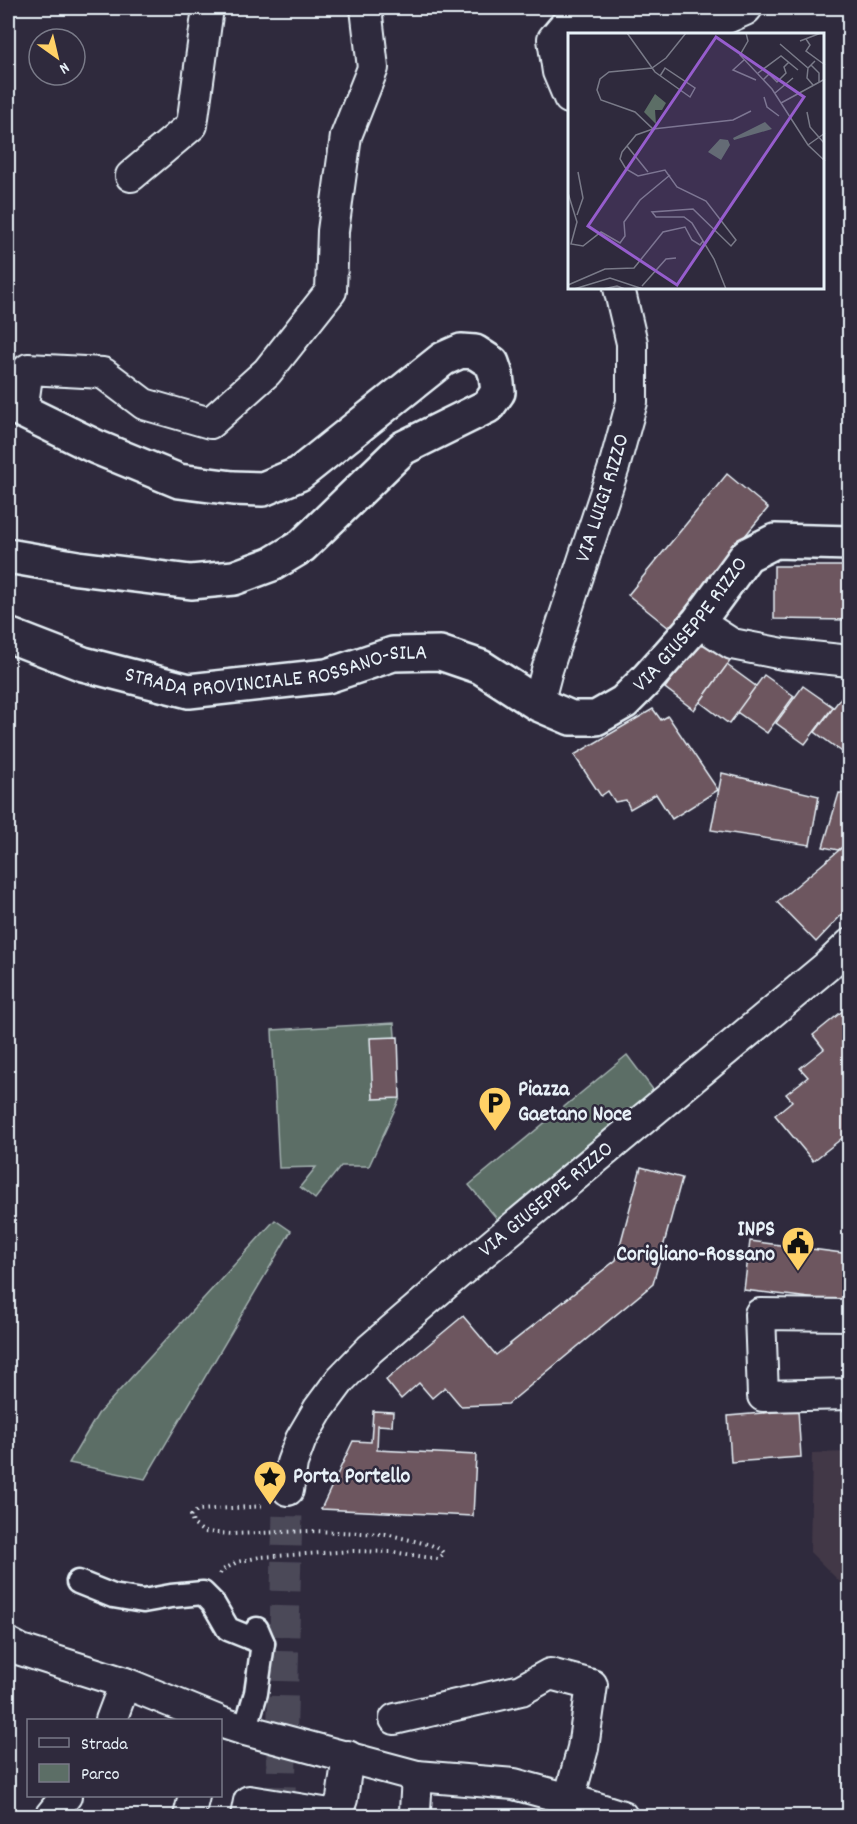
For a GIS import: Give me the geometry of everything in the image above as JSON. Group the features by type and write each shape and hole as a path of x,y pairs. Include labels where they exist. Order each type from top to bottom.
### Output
{"main road":[{"path":"8,556 78,568 191,582 234,578 272,564 302,546 403,448 488,406 498,392 492,363 475,352 461,351 443,359 298,474 263,489 233,488 179,481 96,447 15,408"},
{"name":"VIA GIUSEPPE RIZZO","path":"538,704 571,718 596,718 624,702 648,678 698,622 747,555 775,541 849,543"},
{"name":"STRADA PROVINCIALE ROSSANO-SILA","path":"8,635 83,664 189,691 327,676 393,654 440,653 481,667 538,704"}],"street":[{"path":"131,176 192,125 208,8"},
{"path":"15,408 28,369 103,373 144,404 210,423 267,372 332,291 333,231 346,136 373,68 366,8"},
{"path":"568,96 558,72 553,39 564,26 586,18 609,17 680,22 720,21 747,8"},
{"name":"VIA LUIGI RIZZO","path":"538,704 547,669 614,467 632,402 632,344 620,290"},
{"path":"698,622 732,644 783,654 849,661"},
{"name":"VIA GIUSEPPE RIZZO","path":"279,1498 301,1438 318,1410 341,1379 370,1349 454,1276 817,975 849,944"},
{"path":"849,1315 760,1314 763,1396 849,1394"},
{"path":"78,1582 113,1596 143,1601 203,1593 213,1603 228,1629 263,1643"},
{"path":"220,1598 234,1615 257,1628 263,1643 256,1693 222,1723"},
{"path":"8,1643 21,1650 126,1683 212,1719"},
{"path":"395,1719 521,1690 550,1674 592,1685 583,1748 569,1799"},
{"path":"111,1719 126,1683"},
{"path":"222,1723 417,1776 514,1784 622,1816"},
{"path":"247,1809 336,1815 342,1799 348,1756"},
{"path":"412,1816 415,1810 417,1776"},
{"path":"50,1816 65,1797"},
{"path":"189,1816 194,1797"}],"path":[{"path":"220,1598 221,1571 237,1562 260,1557 353,1551 393,1552 438,1559 444,1554 440,1549 430,1545 387,1534 311,1531 232,1534 204,1532 193,1524 191,1516 198,1510 279,1498"}],"shaded area":[{"path":"850,1452 849,1591 810,1552 812,1453"}],"green space":[{"path":"394,1023 400,1098 369,1166 341,1166 315,1199 300,1187 316,1167 279,1168 272,1030"},
{"path":"627,1055 654,1091 498,1220 469,1185"},
{"path":"275,1220 291,1231 145,1479 69,1463 98,1414"}],"building":[{"path":"727,474 768,508 669,628 628,595"},
{"path":"774,566 850,566 850,620 774,619"},
{"path":"702,637 731,660 694,710 665,688"},
{"path":"727,665 757,687 729,724 700,702"},
{"path":"764,675 794,696 767,733 737,712"},
{"path":"803,686 833,707 805,744 776,723"},
{"path":"843,695 850,700 850,747 845,754 815,732"},
{"path":"653,709 661,720 668,716 718,790 672,819 656,794 630,809 626,800 615,802 608,791 601,796 574,755"},
{"path":"722,773 819,796 810,845 711,830"},
{"path":"839,793 850,795 850,841 838,850 823,847"},
{"path":"850,841 850,906 816,942 777,902"},
{"path":"850,1005 850,1132 813,1161 775,1115 792,1101 786,1094 808,1077 800,1068 824,1049 813,1035"},
{"path":"398,1037 400,1098 373,1099 370,1038"},
{"path":"641,1167 682,1178 653,1284 508,1404 461,1406 445,1387 432,1398 419,1383 401,1399 386,1380 463,1316 496,1355 616,1260"},
{"name":"INPS Corigliano-Rossano","path":"750,1241 850,1254 850,1303 744,1290"},
{"path":"798,1410 801,1457 731,1462 728,1416"},
{"path":"373,1411 393,1412 392,1426 378,1425 377,1450 476,1455 473,1516 321,1509 353,1441 371,1442"}],"tunnel":[{"path":"280,1816 288,1490"}],"place":[{"name":"Piazza Gaetano Noce","path":"495,1132"},
{"name":"INPS Corigliano-Rossano","path":"798,1272"},
{"name":"Porta Portello","path":"270,1506"}]}
